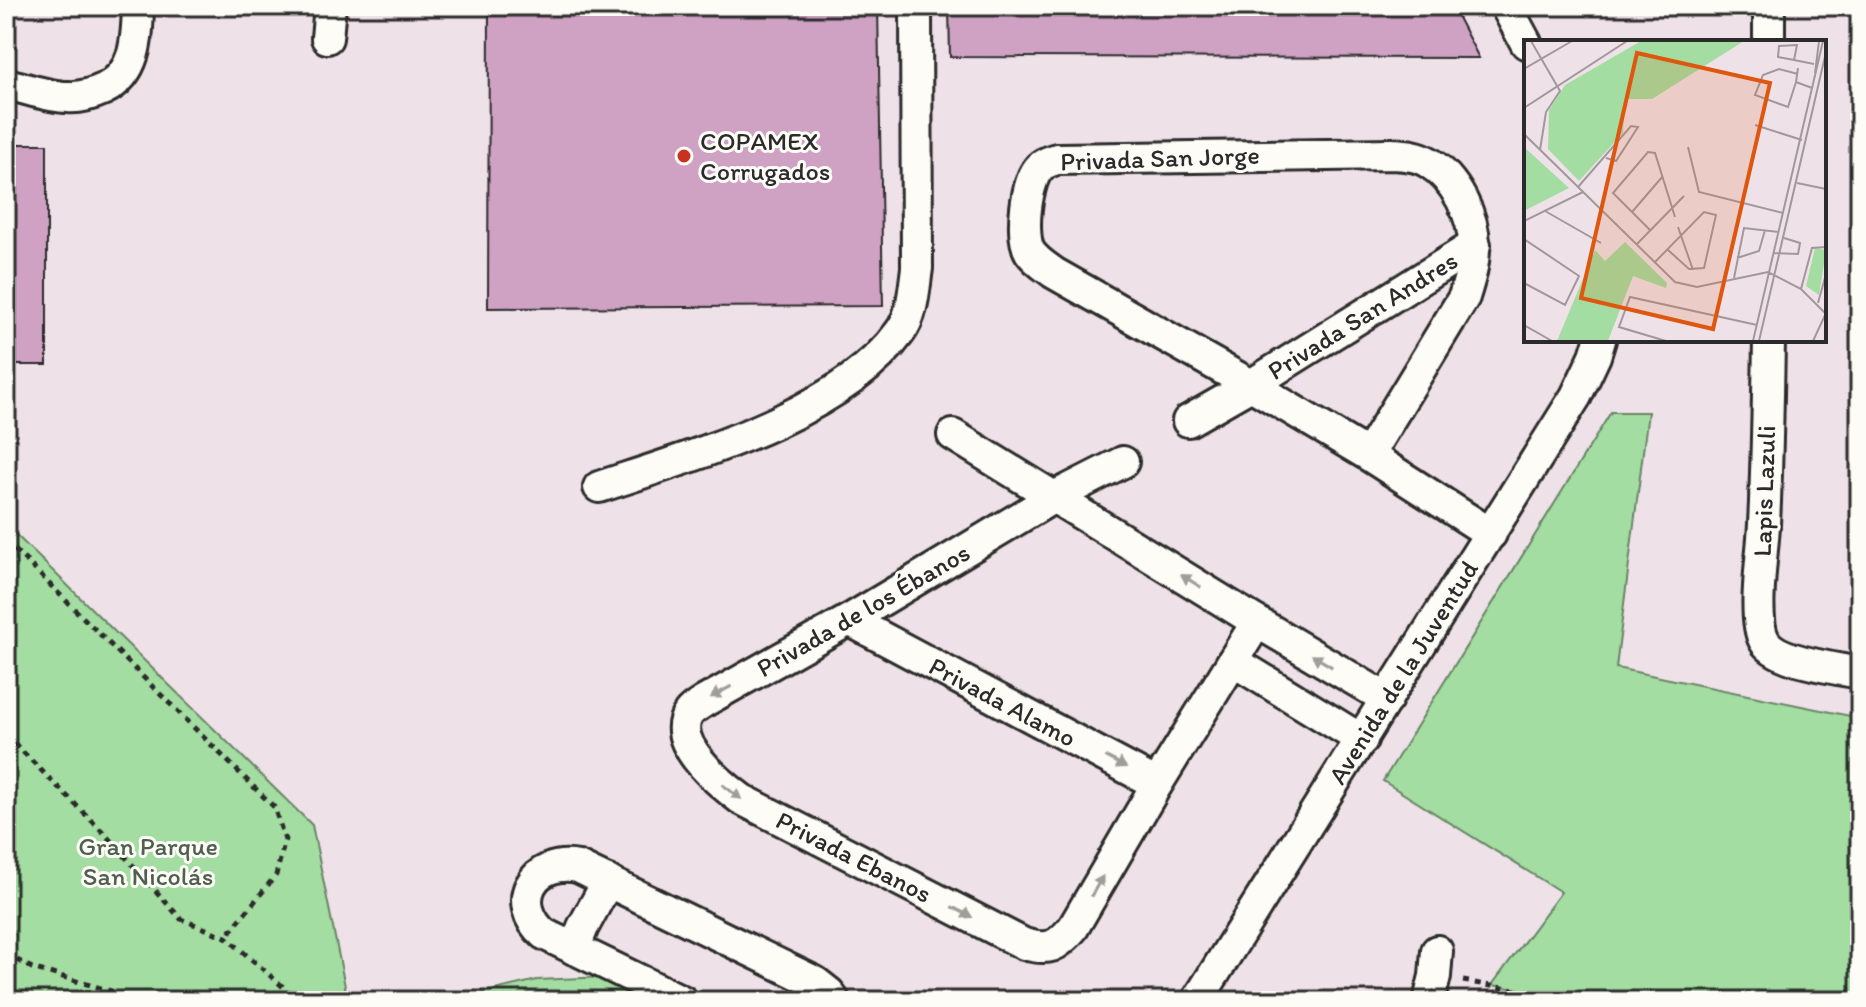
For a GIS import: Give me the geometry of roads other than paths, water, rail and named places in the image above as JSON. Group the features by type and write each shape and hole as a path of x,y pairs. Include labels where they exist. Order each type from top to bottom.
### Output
{"street":[{"path":"6,84 65,98 81,97 110,86 123,75 131,61 137,39 138,6"},
{"path":"327,38 330,6"},
{"path":"599,487 775,424 840,387 872,363 902,331 913,301 917,268 916,6"},
{"path":"1506,6 1524,40"},
{"path":"1769,6 1769,40"},
{"name":"Privada San Jorge","path":"1368,455 1464,297 1472,272 1475,245 1471,222 1463,200 1441,171 1411,155 1248,155 1057,159 1040,167 1033,175 1024,223 1025,238 1030,251 1040,263 1368,455 1491,534"},
{"name":"Privada San Andres","path":"1251,385 1475,245"},
{"name":"Avenida de la Juventud","path":"1197,1001 1576,396 1599,342"},
{"name":"Lapis Lazuli","path":"1769,342 1759,624 1764,640 1774,651 1787,657 1860,673"},
{"path":"1188,421 1251,385"},
{"path":"953,435 1387,699"},
{"name":"Privada de los Ébanos","path":"684,731 690,711 705,701 849,620 1054,497 1123,462"},
{"name":"Privada Alamo","path":"849,620 1157,784"},
{"path":"1157,784 1257,622"},
{"path":"1233,661 1362,740"},
{"name":"Privada Ebanos","path":"684,731 688,743 717,781 741,799 1037,948 1051,947 1063,940 1073,928 1157,784"},
{"path":"682,1001 544,934 529,915 528,893 534,880 554,866 578,867 815,982 834,1001"},
{"path":"574,949 608,881"}],"place":[{"name":"COPAMEX Corrugados","path":"684,156"}],"park label":[{"name":"Gran Parque San Nicolás","path":"148,861"}]}
